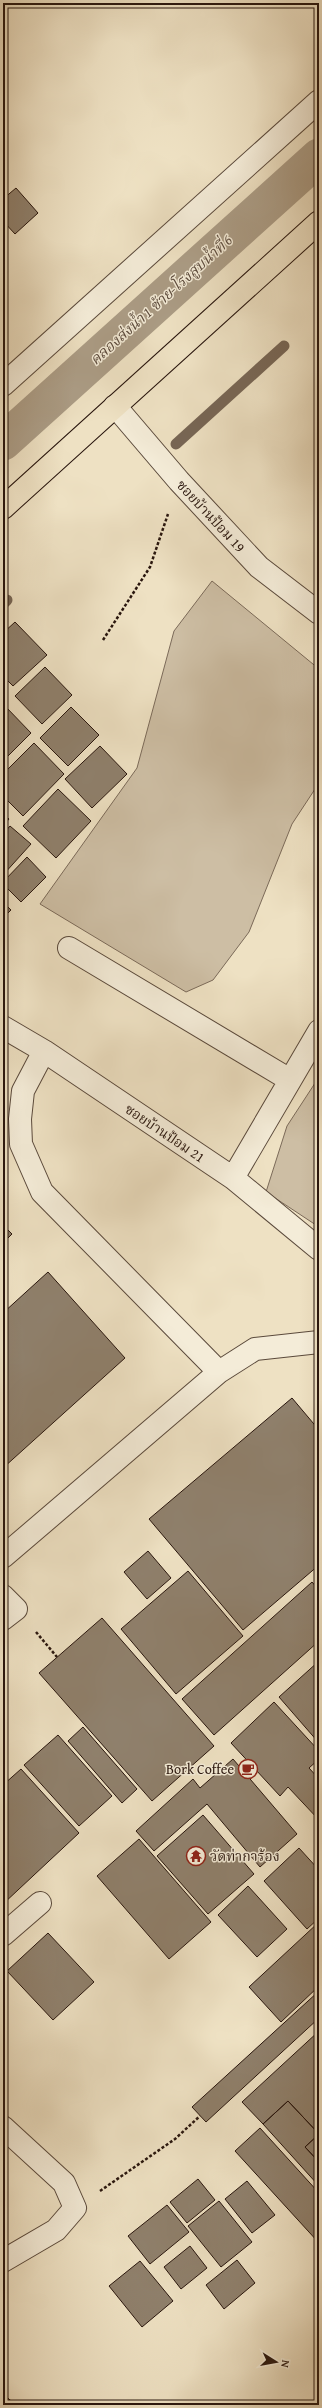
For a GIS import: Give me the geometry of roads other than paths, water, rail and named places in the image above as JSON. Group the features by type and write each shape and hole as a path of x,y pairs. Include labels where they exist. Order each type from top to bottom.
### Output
{"main road":[{"path":"3,508 319,222"}],"street":[{"path":"6,377 319,101"},
{"name":"ซอยบ้านป้อม 19","path":"115,406 179,481 259,567 319,613"},
{"path":"69,948 290,1080"},
{"name":"ซอยบ้านป้อม 21","path":"3,1027 44,1052 232,1178 319,1249"},
{"path":"232,1178 319,1031"},
{"path":"44,1052 23,1092 20,1119 22,1144 42,1192 219,1372"},
{"path":"3,1557 219,1372 255,1350 319,1342"},
{"path":"3,1596 16,1609 3,1619"},
{"path":"3,1935 40,1903"},
{"path":"3,2127 64,2183 75,2208 56,2230 3,2261"}],"waterway":[{"name":"คลองส่งน้ำ 1 ซ้าย-โรงสูบน้ำที่ 6","path":"3,442 319,157"},
{"path":"176,444 284,346"},
{"path":"3,604 7,600"}],"place":[{"name":"Bork Coffee","path":"248,1769"},
{"name":"วัดท่าการ้อง","path":"196,1856"}]}
